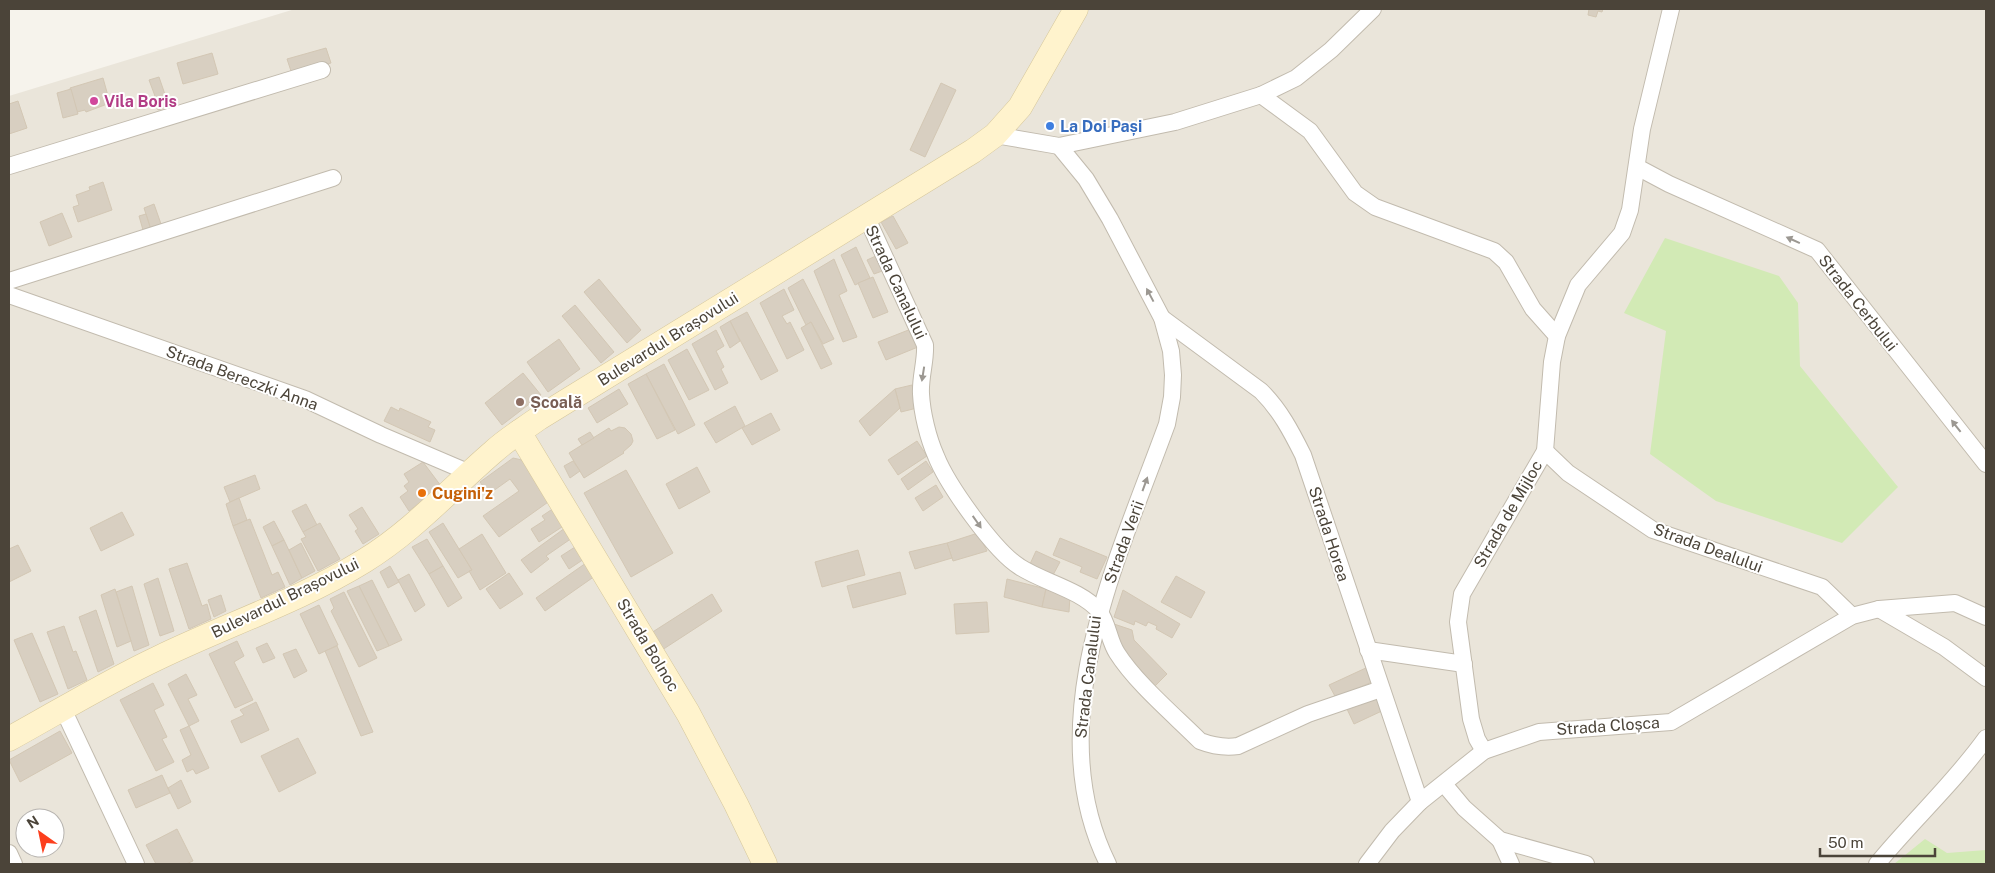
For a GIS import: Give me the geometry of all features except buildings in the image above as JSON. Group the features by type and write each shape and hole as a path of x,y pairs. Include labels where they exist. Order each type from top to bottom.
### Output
{"main road":[{"name":"Bulevardul Brașovului","path":"9,739 157,658 268,610 336,577 364,561 393,542 419,521 495,450 519,432 995,135 1020,108 1076,9"},
{"name":"Strada Bolnoc","path":"519,432 684,705 765,864"}],"street":[{"path":"995,135 1060,146 1175,122 1261,95 1296,78 1332,50 1373,9"},
{"path":"1261,95 1310,131 1355,193 1375,207 1494,251 1506,262 1533,309 1557,336 1578,285 1622,233 1630,210 1642,130 1671,9"},
{"path":"9,166 322,70"},
{"name":"Strada Verii","path":"1060,146 1086,179 1110,219 1162,318 1171,351 1172,397 1167,424 1099,612"},
{"name":"Strada Cerbului","path":"1637,167 1669,184 1817,250 1986,464"},
{"path":"9,282 333,178"},
{"name":"Strada Canalului","path":"866,216 925,345 926,355 922,380 922,401 931,442 941,469 982,529 1007,557 1030,574 1059,586 1084,600 1099,612 1082,711 1079,752 1086,803 1101,850 1108,864"},
{"name":"Strada Bereczki Anna","path":"9,296 305,399 381,435 470,473"},
{"name":"Strada Horea","path":"1162,318 1261,391 1272,402 1286,423 1303,455 1420,802"},
{"name":"Strada de Mijloc","path":"1484,751 1476,739 1471,719 1458,622 1462,594 1545,451 1552,362 1557,336"},
{"name":"Strada Dealului","path":"1545,451 1568,473 1653,530 1822,587 1852,616"},
{"name":"Strada Cloșca","path":"1366,864 1392,831 1420,802 1484,751 1539,732 1671,722 1852,616 1878,609 1955,603 1986,617"},
{"path":"1878,609 1944,646 1986,678"},
{"path":"1099,612 1116,651 1128,668 1200,741 1213,746 1227,748 1238,746 1308,714 1381,689"},
{"path":"1368,650 1464,664"},
{"path":"63,709 136,864"},
{"path":"1877,864 1973,756 1986,738"},
{"path":"1444,784 1464,808 1500,840 1511,864"},
{"path":"1500,840 1586,864"},
{"path":"9,853 14,864"}],"shaded area":[{"path":"295,9 1986,9 1986,864 9,864 9,96"}],"green space":[{"path":"1665,238 1779,276 1798,303 1800,366 1898,487 1842,543 1716,501 1650,454 1666,331 1624,313"},
{"path":"1925,839 1947,853 1986,850 1986,864 1894,864"}],"place":[{"name":"Vila Boris","path":"94,101"},
{"name":"La Doi Pași","path":"1050,126"},
{"name":"Școală","path":"520,402"},
{"name":"Cugini'z","path":"422,493"}]}
